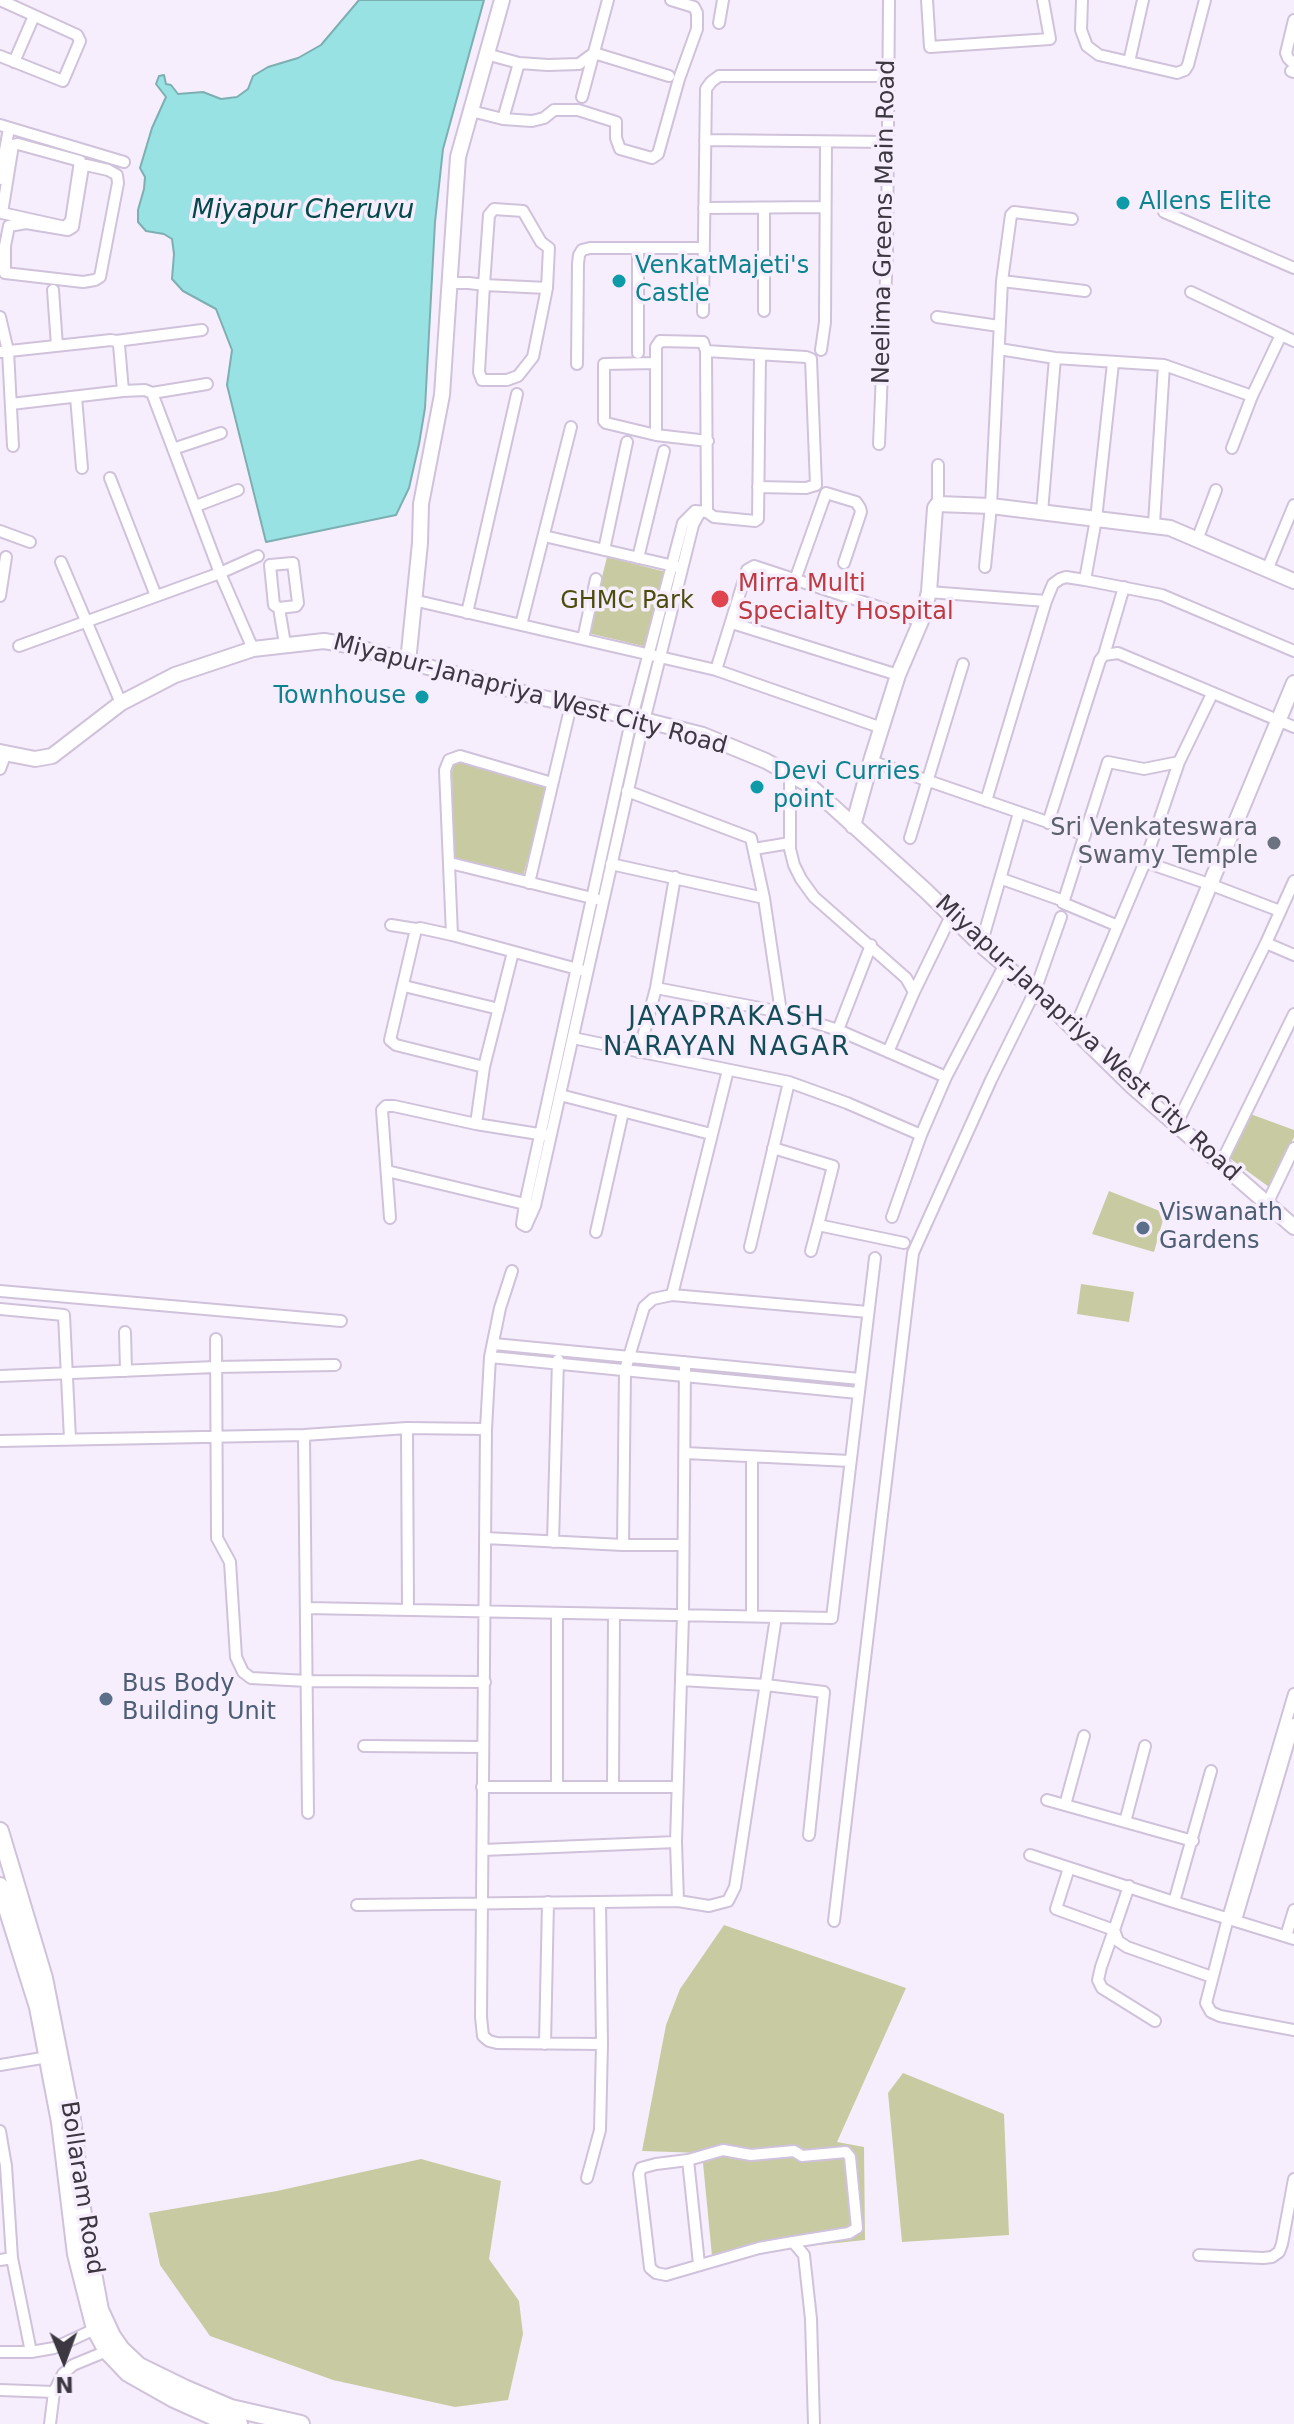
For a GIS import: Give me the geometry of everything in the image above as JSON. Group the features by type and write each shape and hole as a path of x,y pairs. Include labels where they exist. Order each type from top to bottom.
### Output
{"main road":[{"name":"Bollaram Road","path":"0,1831 44,1978 72,2120 84,2225 100,2310 112,2336 139,2366 184,2388 231,2408 301,2424"},
{"name":"Bollaram Road","path":"0,1886 28,1969 48,2057 60,2122 76,2254 95,2329 107,2351 128,2373 174,2399 239,2424"}],"street":[{"path":"0,0 80,37 66,79 61,80 0,56"},
{"path":"408,662 421,504 442,395 458,157 502,0"},
{"path":"582,97 608,0"},
{"path":"471,111 503,119 532,121 544,118 554,110 578,110 616,122 620,149 652,158 658,154 698,21 694,7 671,0"},
{"path":"719,23 723,0"},
{"name":"Neelima Greens Main Road","path":"879,444 887,253 889,0"},
{"path":"927,0 930,47 1050,39 1043,0"},
{"path":"1082,0 1081,30 1087,46 1099,55 1177,73 1185,70 1205,0"},
{"path":"1129,62 1143,0"},
{"path":"14,62 34,16"},
{"path":"1293,69 1286,53 1294,20"},
{"path":"486,54 519,63 579,64 594,53"},
{"path":"594,53 669,76"},
{"path":"503,119 519,63"},
{"path":"703,312 706,89 719,76 888,76"},
{"path":"6,177 13,145 80,161 69,225 65,227 5,216 2,209 6,177 4,127 124,162"},
{"path":"705,140 888,142"},
{"path":"821,350 825,322 826,142"},
{"path":"83,167 108,170 117,175 100,277 83,282 2,273 2,246 12,224 26,223 68,230 73,227 83,167"},
{"path":"704,208 825,207"},
{"path":"764,208 764,311"},
{"path":"494,209 523,211 541,242 549,248 547,288 533,357 518,376 507,380 482,380 479,372 484,285 489,215 494,209"},
{"path":"1164,212 1294,268"},
{"path":"985,567 1002,281 1012,213 1072,219"},
{"path":"638,248 638,353"},
{"path":"577,364 579,255 582,250 703,248"},
{"path":"1002,281 1085,291"},
{"path":"450,283 547,288"},
{"path":"53,290 57,346"},
{"path":"1191,292 1294,341"},
{"path":"0,317 13,446"},
{"path":"937,317 999,326"},
{"path":"4,351 202,330"},
{"path":"1232,448 1281,335"},
{"path":"116,341 119,345 123,391"},
{"path":"387,1171 530,1205 638,719 678,567 693,525 704,512 708,441 705,343 660,341 656,347 656,435"},
{"path":"999,349 1055,358 1164,365 1252,396"},
{"path":"706,351 811,359 816,485 812,488 758,487"},
{"path":"704,512 714,517 755,521 759,517 760,355"},
{"path":"1042,512 1055,358"},
{"path":"656,363 605,364 606,423 656,435 708,441"},
{"path":"1085,580 1096,519 1113,363"},
{"path":"1154,524 1164,365"},
{"path":"11,404 123,391 145,390 152,393 207,384"},
{"path":"152,393 220,573 253,649"},
{"path":"467,613 517,394"},
{"path":"76,397 82,468"},
{"path":"521,625 571,427"},
{"path":"173,449 221,433"},
{"path":"604,550 627,442"},
{"path":"638,558 664,451"},
{"path":"853,826 898,675 921,621 929,592 935,508 938,504 938,465"},
{"path":"110,478 156,596"},
{"path":"196,506 238,490"},
{"path":"1197,540 1216,490"},
{"path":"795,580 826,493 856,502 860,508 844,563"},
{"path":"938,504 991,506 1154,524 1294,581"},
{"path":"1267,570 1294,505"},
{"path":"0,531 30,542"},
{"path":"544,536 678,567"},
{"path":"19,646 220,573 258,556"},
{"path":"0,596 6,557"},
{"path":"61,562 121,703"},
{"path":"279,608 298,603 293,563 270,565 274,605 279,608 285,644"},
{"path":"716,670 747,570 754,566 921,621"},
{"path":"986,801 1046,601 1053,584 1060,579 1066,577 1162,595 1294,651"},
{"path":"583,639 596,579"},
{"path":"1048,823 1124,587"},
{"path":"929,592 1046,601"},
{"path":"413,600 716,670 882,728"},
{"path":"732,623 898,675"},
{"name":"Miyapur-Janapriya West City Road","path":"3,752 35,759 52,756 121,703 175,675 253,649 324,641 571,705 703,735 766,761 809,785 1004,966 1035,991 1130,1084 1294,1227"},
{"path":"1104,655 1118,653 1286,724"},
{"path":"910,838 963,664"},
{"path":"1286,724 1294,683"},
{"path":"1074,1030 1145,862 1179,762 1212,694"},
{"path":"529,883 571,705"},
{"path":"1130,1084 1213,886 1294,706"},
{"path":"598,900 611,864 638,719"},
{"path":"0,769 3,752"},
{"path":"452,935 445,770 449,760 460,756 552,783"},
{"path":"871,761 1085,835"},
{"path":"1064,901 1108,762 1144,769 1179,762"},
{"path":"790,774 790,843 794,865 801,879 814,897 906,978 914,992"},
{"path":"627,791 748,835 753,841 781,1012"},
{"path":"981,945 1019,813"},
{"path":"754,849 790,843"},
{"path":"1145,862 1280,911"},
{"path":"450,863 598,900"},
{"path":"611,864 764,898"},
{"path":"639,1052 656,988 675,877"},
{"path":"1002,879 1064,901 1118,926"},
{"path":"1176,1125 1294,881"},
{"path":"888,1052 951,916"},
{"path":"834,1921 913,1253 1035,991 1061,917"},
{"path":"391,925 452,935 582,970"},
{"path":"416,929 390,1034 393,1043 484,1067"},
{"path":"1266,943 1294,955"},
{"path":"838,1030 871,945"},
{"path":"476,1124 484,1067 513,952"},
{"path":"892,1217 921,1135 946,1077 1004,966"},
{"path":"545,1136 560,1095 573,1038 582,970"},
{"path":"404,986 499,1009"},
{"path":"656,988 781,1012 838,1030 946,1077"},
{"path":"1221,1163 1294,1014"},
{"path":"573,1038 789,1082 921,1135"},
{"path":"672,1295 728,1070"},
{"path":"750,1247 789,1082"},
{"path":"560,1095 711,1134"},
{"path":"390,1218 382,1110 386,1106 545,1136"},
{"path":"596,1232 623,1112"},
{"path":"773,1148 833,1166 811,1251"},
{"path":"1267,1204 1294,1148"},
{"path":"818,1225 904,1243"},
{"path":"306,1608 832,1618 875,1258"},
{"path":"512,1271 500,1308 490,1357 486,1429 483,2036 497,2043 602,2044"},
{"path":"0,1291 341,1321"},
{"path":"623,1545 625,1370 644,1307 653,1299 672,1295 868,1312"},
{"path":"0,1309 64,1315 70,1439"},
{"path":"125,1332 126,1371"},
{"path":"216,1339 217,1538 230,1562 236,1657 243,1672 251,1678 307,1681 485,1682"},
{"path":"494,1344 860,1379"},
{"path":"553,1542 559,1349"},
{"path":"490,1357 858,1393"},
{"path":"678,1901 676,1842 683,1615 685,1362"},
{"path":"0,1376 335,1365"},
{"path":"0,1441 304,1435 407,1428 486,1429"},
{"path":"407,1428 408,1610"},
{"path":"304,1435 308,1813"},
{"path":"685,1453 850,1461"},
{"path":"752,1457 752,1615"},
{"path":"485,1538 683,1545"},
{"path":"557,1613 557,1787"},
{"path":"613,1787 614,1614"},
{"path":"357,1905 678,1901 709,1906 728,1901 735,1887 776,1617"},
{"path":"681,1680 824,1692 809,1835"},
{"path":"1232,1919 1294,1694"},
{"path":"1294,1724 1290,1751 1212,1977 1206,2003 1211,2012 1220,2016 1294,2030"},
{"path":"1065,1805 1084,1736"},
{"path":"364,1746 483,1747"},
{"path":"1125,1822 1145,1746"},
{"path":"1174,1902 1211,1771"},
{"path":"482,1787 677,1787"},
{"path":"1047,1800 1193,1841"},
{"path":"483,1850 676,1842"},
{"path":"1030,1855 1290,1938 1294,1910"},
{"path":"1069,1868 1056,1909 1114,1930"},
{"path":"1129,1886 1098,1980 1102,1988 1155,2021"},
{"path":"546,2044 548,1902"},
{"path":"587,2178 600,2130 600,1902"},
{"path":"1114,1930 1118,1941 1127,1947 1212,1977"},
{"path":"0,2065 48,2057"},
{"path":"0,2131 6,2166 4,2198 12,2258 31,2352"},
{"path":"723,2150 751,2155 794,2151 802,2156 846,2152 850,2157 857,2228 849,2233 793,2242 759,2248 666,2275 656,2273 650,2268 639,2174 641,2168 723,2150"},
{"path":"688,2160 699,2264"},
{"path":"1199,2255 1272,2257 1279,2252 1290,2218 1294,2179"},
{"path":"793,2242 804,2255 811,2319 814,2424"},
{"path":"0,2260 12,2258"},
{"path":"0,2352 54,2348 95,2329"},
{"path":"50,2424 54,2392 63,2374 73,2365 107,2351"},
{"path":"0,2390 54,2392"}],"green space":[{"name":"GHMC Park","path":"607,557 666,572 647,647 588,633"},
{"path":"459,761 549,785 523,876 454,858 452,773 453,766"},
{"path":"1245,1112 1294,1130 1294,1137 1269,1187 1228,1157"},
{"path":"1109,1191 1165,1213 1154,1252 1092,1234"},
{"path":"1081,1284 1134,1292 1129,1322 1077,1314"},
{"path":"724,1925 906,1988 837,2142 864,2147 865,2240 712,2256 702,2153 642,2151 666,2025 680,1989"},
{"path":"903,2073 1004,2114 1009,2235 902,2242 888,2093"},
{"path":"421,2159 501,2181 489,2259 519,2301 523,2334 508,2400 455,2407 333,2380 210,2336 160,2265 149,2213 277,2191"}],"water":[{"name":"Miyapur Cheruvu","path":"359,0 484,0 443,149 435,222 425,408 419,444 409,488 396,515 266,542 227,385 232,350 216,309 183,291 172,279 172,239 164,234 146,231 138,222 145,177 140,168 152,128 166,97 156,84 159,76 164,75 166,84 171,85 178,94 203,92 221,99 237,97 248,89 253,76 321,45"}],"place":[{"name":"Allens Elite","path":"1123,203"},
{"name":"VenkatMajeti's Castle","path":"619,281"},
{"name":"Mirra Multi Specialty Hospital","path":"720,599"},
{"name":"Townhouse","path":"422,697"},
{"name":"Devi Curries point","path":"757,787"},
{"name":"Sri Venkateswara Swamy Temple","path":"1274,843"},
{"name":"Viswanath Gardens","path":"1143,1228"},
{"name":"Bus Body Building Unit","path":"106,1699"}],"district":[{"name":"JAYAPRAKASH NARAYAN NAGAR","path":"727,1033"}]}
